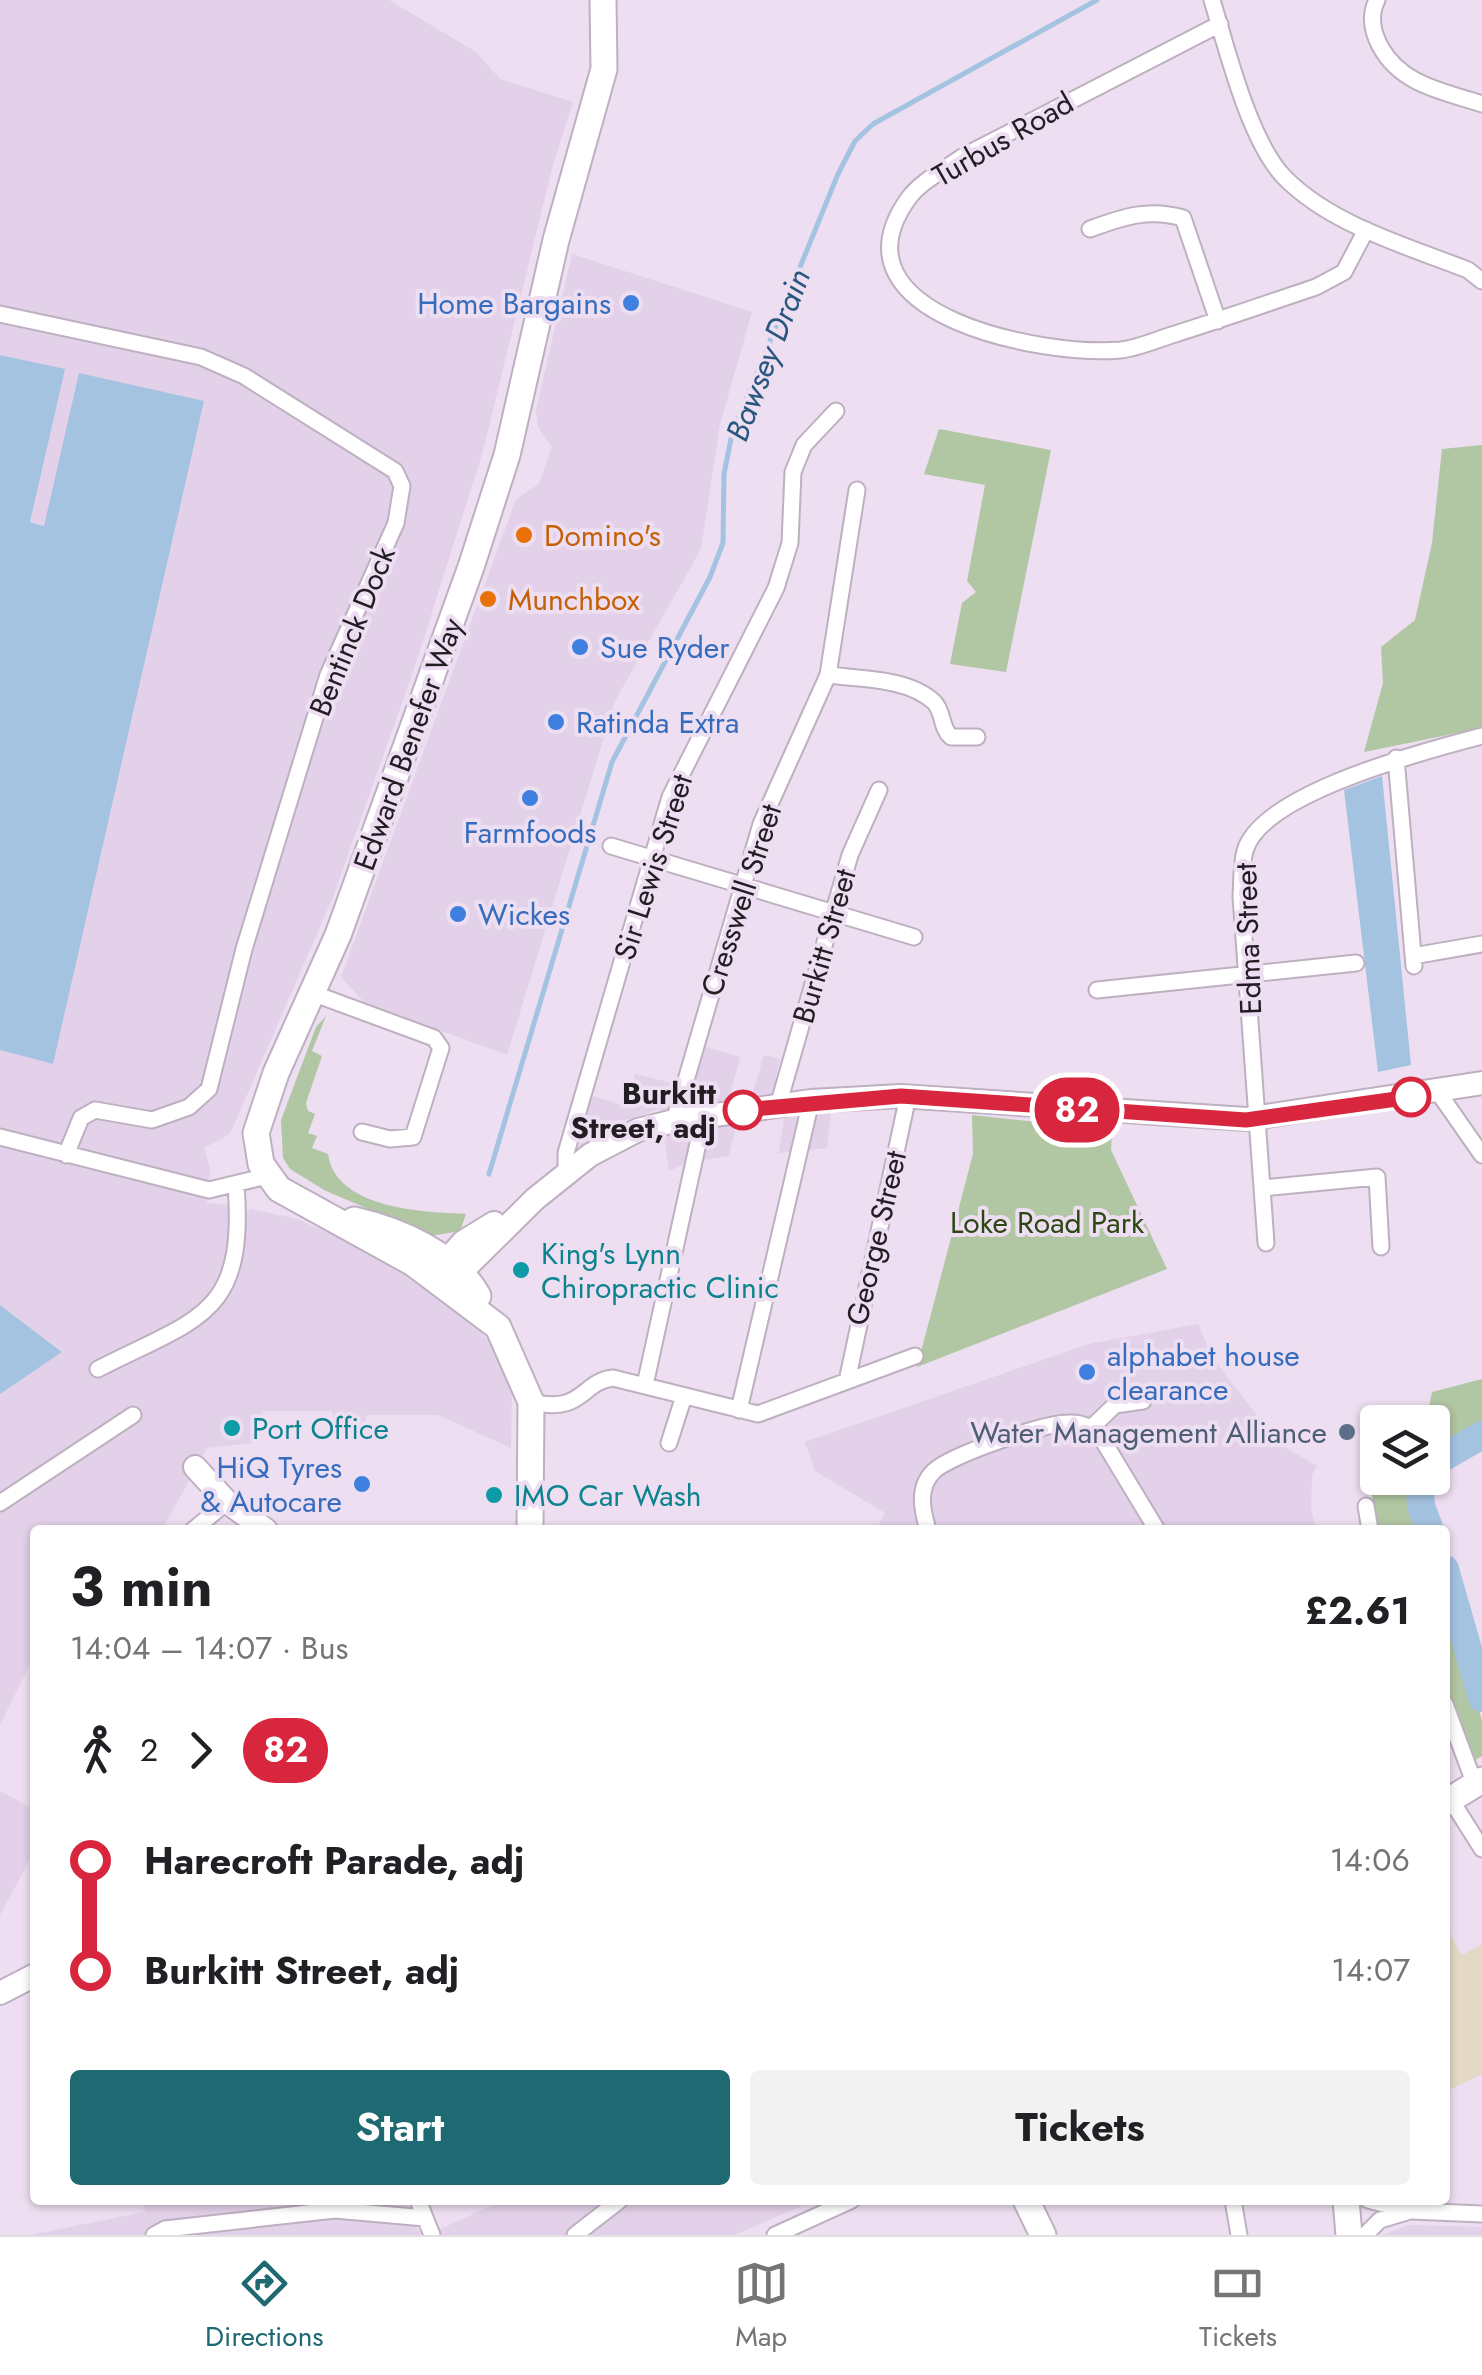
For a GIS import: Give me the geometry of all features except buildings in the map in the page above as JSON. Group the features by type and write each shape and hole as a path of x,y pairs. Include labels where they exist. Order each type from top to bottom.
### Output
{"main road":[{"name":"Edward Benefer Way","path":"267,1176 258,1151 259,1119 312,993 433,676 507,455 556,240 604,69 603,0"},
{"path":"267,1176 294,1199 446,1274 491,1318 512,1353 531,1402 525,1525"},
{"path":"1450,1800 1478,1782"},
{"path":"1035,2205 1043,2235"},
{"path":"1346,2205 1349,2235"}],"street":[{"path":"1212,0 1262,143 1283,176 1312,200 1366,230 1468,270 1482,280"},
{"path":"1377,0 1372,22 1375,37 1390,65 1413,81 1482,104"},
{"name":"Turbus Road","path":"1220,24 950,166 909,198 890,234 898,276 919,298 966,327 1006,342 1067,350 1124,350 1316,287 1344,272 1366,230"},
{"path":"1090,230 1132,214 1162,212 1183,218 1218,321"},
{"name":"Bentinck Dock","path":"0,314 201,357 244,376 395,471 402,486 396,523 328,675 254,914 210,1089 189,1107 152,1120 95,1110 80,1118 66,1155"},
{"path":"810,407 821,423"},
{"name":"Sir Lewis Street","path":"566,1174 566,1153 670,797 776,588 790,543 793,472 804,446 836,411"},
{"name":"Cresswell Street","path":"674,1121 761,824 826,680 857,490"},
{"path":"826,680 874,688"},
{"path":"826,680 892,683 916,692 932,701 951,737 976,737"},
{"name":"Edma Street","path":"1266,1243 1240,897 1245,849 1264,821 1396,758 1482,736"},
{"path":"1396,758 1413,961 1482,944"},
{"name":"Burkitt Street","path":"778,1106 850,855 878,790"},
{"path":"611,846 914,937"},
{"path":"1096,990 1356,964"},
{"path":"312,993 436,1040 441,1055 413,1138 423,1155"},
{"path":"446,1274 463,1242 535,1198 618,1138 674,1121 811,1101 908,1096 1177,1118 1258,1119 1482,1083"},
{"path":"1438,1092 1482,1154"},
{"name":"George Street","path":"847,1381 908,1096"},
{"path":"739,1410 811,1101"},
{"path":"645,1385 704,1116"},
{"path":"362,1132 390,1139 413,1138"},
{"path":"0,1137 209,1190 267,1176"},
{"path":"1262,1188 1377,1178 1381,1246"},
{"path":"98,1369 184,1330 224,1290 237,1250 236,1184"},
{"path":"531,1402 564,1404 578,1400 607,1378 764,1414 916,1356"},
{"path":"669,1444 684,1396"},
{"path":"926,1525 921,1509 923,1492 932,1472 943,1464 1059,1424 1092,1427 1116,1405 1143,1401"},
{"path":"0,1503 133,1415"},
{"path":"1092,1427 1154,1525"},
{"path":"195,1467 227,1502 259,1525"},
{"path":"198,1525 227,1502"},
{"path":"1366,1506 1369,1525"},
{"path":"1450,1716 1478,1782"},
{"path":"1450,1804 1482,1849"},
{"path":"0,1992 30,1977"},
{"path":"420,2205 432,2235"},
{"path":"575,2235 614,2205"},
{"path":"774,2235 841,2205"},
{"path":"1234,2205 1238,2235"},
{"path":"1388,2205 1411,2211 1482,2214"},
{"path":"154,2234 166,2229 309,2211 424,2218"},
{"path":"1365,2235 1380,2220 1411,2211"}],"shaded area":[{"path":"0,0 389,0 476,52 500,79 573,102 552,168 483,451 414,669 333,897 230,1134 204,1148 210,1168 207,1203 231,1205 239,1218 251,1209 297,1219 367,1250 409,1272 481,1332 498,1353 512,1391 511,1448 438,1415 366,1415 366,1425 334,1428 332,1411 263,1411 261,1442 207,1448 165,1525 30,1525 30,1664 0,1725 0,1394 62,1351 0,1305 0,1050 53,1064 45,526 30,522 64,370 0,355"},
{"path":"572,254 752,312 720,424 701,549 615,701 507,1055 365,1003 341,977 516,499 539,484 552,447 538,427 536,410"},
{"path":"706,1047 740,1057 729,1099 736,1126 729,1156 686,1163 669,1171 660,1109 620,1122 579,1147 592,1096 626,1106 635,1074 693,1088"},
{"path":"764,1055 780,1059 772,1094 752,1095"},
{"path":"831,1113 827,1148 779,1153 784,1118"},
{"path":"1198,1324 1213,1358 1279,1444 1317,1466 1312,1475 1315,1525 879,1525 885,1513 815,1471 805,1442 1089,1344"},
{"path":"0,1791 30,1807 30,1859 0,1915"},
{"path":"1450,1935 1462,1955 1482,1944 1482,2074 1450,2090"},
{"path":"144,2205 408,2205 420,2235 30,2235 145,2212"},
{"path":"493,2205 804,2205 735,2235 427,2235"},
{"path":"1408,2225 1482,2227 1482,2235 1383,2235"}],"green space":[{"path":"939,429 1051,450 1006,672 950,664 962,603 976,592 967,581 985,485 924,474"},
{"path":"1482,445 1482,728 1364,752 1383,683 1381,647 1415,620 1432,543 1442,449"},
{"path":"326,1016 312,1051 322,1056 306,1103 308,1111 315,1114 308,1133 317,1136 312,1148 328,1154 334,1172 364,1197 406,1209 466,1214 460,1231 431,1236 324,1190 290,1169 283,1158 281,1120 316,1027"},
{"name":"Loke Road Park","path":"972,1115 1112,1130 1111,1150 1167,1269 917,1367 973,1154"},
{"path":"1482,1379 1482,1427 1450,1447 1450,1405 1429,1405 1432,1392"},
{"path":"1372,1495 1413,1495 1421,1525 1376,1525"},
{"path":"1450,1608 1482,1721 1482,1756 1472,1762 1450,1703"}],"water":[{"path":"0,355 65,369 30,522 44,526 79,373 204,401 53,1064 0,1050"},
{"path":"1382,776 1411,1065 1378,1072 1344,790"},
{"path":"0,1305 62,1352 0,1394"}],"waterway":[{"name":"Bawsey Drain","path":"489,1174 612,762 710,577 723,543 724,474 732,434 855,141 873,124 1097,0"},
{"path":"1450,1454 1482,1435"},
{"path":"1420,1495 1428,1525"},
{"path":"1450,1586 1482,1698"}],"bus line":[{"name":"82","path":"743,1110 901,1096 1246,1120 1411,1097"}],"place":[{"name":"Home Bargains","path":"631,303"},
{"name":"Domino's","path":"524,535"},
{"name":"Munchbox","path":"488,599"},
{"name":"Sue Ryder","path":"580,647"},
{"name":"Ratinda Extra","path":"556,722"},
{"name":"Farmfoods","path":"530,798"},
{"name":"Wickes","path":"458,914"},
{"name":"Burkitt Street, adj","path":"743,1110"},
{"name":"King's Lynn Chiropractic Clinic","path":"521,1270"},
{"name":"alphabet house clearance","path":"1087,1372"},
{"name":"Port Office","path":"232,1428"},
{"name":"Water Management Alliance","path":"1347,1432"},
{"name":"HiQ Tyres & Autocare","path":"362,1484"},
{"name":"IMO Car Wash","path":"494,1495"}]}
